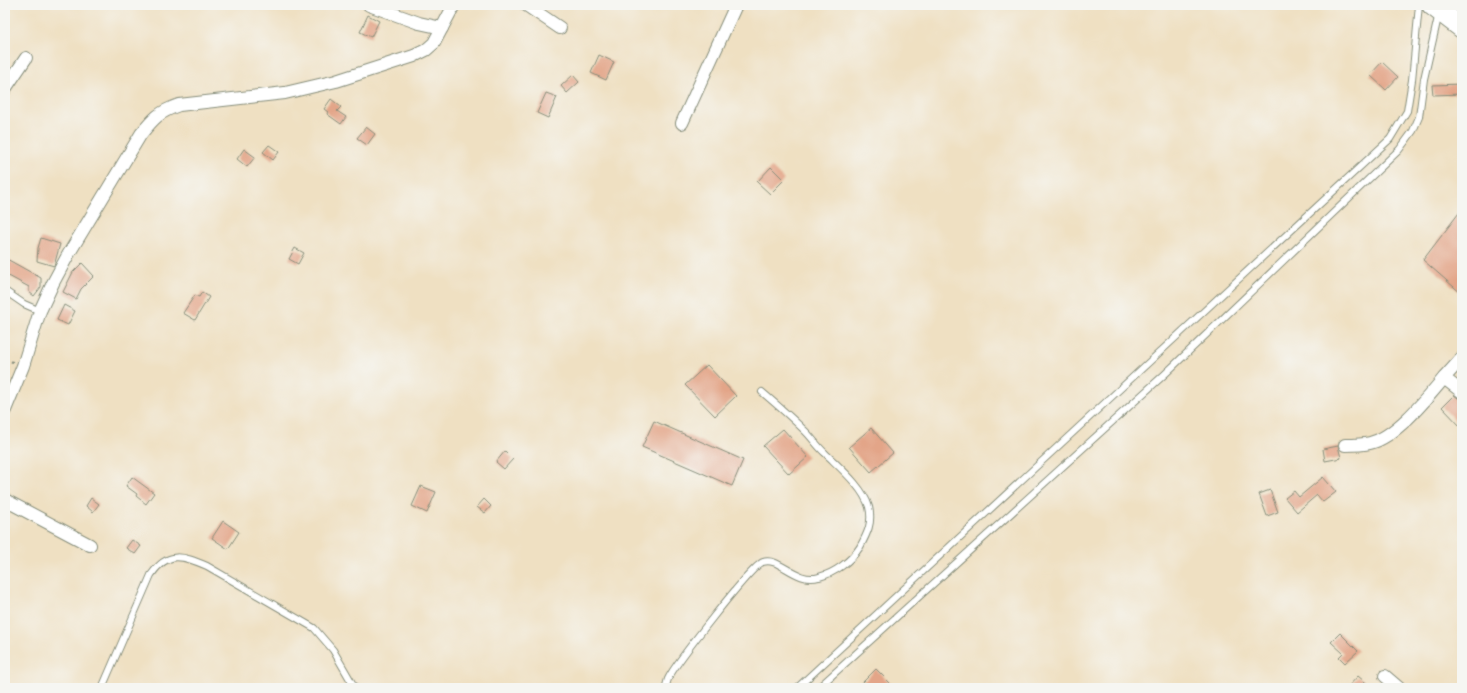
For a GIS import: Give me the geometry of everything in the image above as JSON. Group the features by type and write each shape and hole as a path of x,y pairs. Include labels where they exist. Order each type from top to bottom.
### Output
{"highway":[{"path":"1436,8 1462,28"}],"street":[{"path":"371,5 420,23 442,28"},
{"path":"5,410 23,366 40,311 68,255 141,134 154,118 165,110 179,105 285,92 336,81 414,56 426,50 434,43 454,5"},
{"path":"526,5 560,28"},
{"path":"682,123 736,5"},
{"path":"5,89 14,67 26,58"},
{"path":"1345,445 1371,443 1389,434 1420,405 1462,358"},
{"path":"1444,378 1462,392"},
{"path":"5,500 90,545"},
{"path":"1385,676 1399,688"}],"lane":[{"path":"797,688 1134,374 1390,139 1408,111 1419,5"},
{"path":"818,688 1165,374 1398,150 1414,131 1419,117 1436,8"},
{"path":"5,291 24,304 40,311"},
{"path":"666,688 668,679 680,661 746,577 758,564 765,561 771,561 801,577 809,579 818,577 838,568 856,554 868,534 870,520 869,507 860,490 804,430 762,392"},
{"path":"102,688 151,575 157,566 166,559 176,558 188,558 207,566 314,628 333,650 355,688"}],"building":[{"path":"368,15 379,21 371,37 360,32"},
{"path":"599,55 614,62 606,80 591,73"},
{"path":"1382,62 1398,77 1386,90 1370,75"},
{"path":"573,75 579,82 567,93 561,86"},
{"path":"1462,84 1462,94 1433,95 1432,85"},
{"path":"546,93 557,97 548,118 537,113"},
{"path":"331,99 341,107 337,111 346,117 341,124 327,114 328,112 324,109"},
{"path":"366,127 375,134 367,145 357,138"},
{"path":"269,145 279,152 273,160 263,152"},
{"path":"244,149 255,157 247,167 237,159"},
{"path":"771,167 784,180 770,194 757,182"},
{"path":"1462,209 1462,294 1423,260"},
{"path":"41,238 60,244 54,266 37,261 38,248"},
{"path":"295,248 304,253 298,264 289,259"},
{"path":"5,258 41,278 41,287 34,296 29,292 29,287 5,274"},
{"path":"82,263 94,276 81,289 76,299 63,292 73,272"},
{"path":"202,292 209,297 195,320 183,313 195,295 199,297"},
{"path":"64,305 75,311 68,325 57,320"},
{"path":"707,365 736,396 715,416 685,385"},
{"path":"1454,395 1462,401 1462,428 1442,407"},
{"path":"654,421 743,460 732,486 642,447"},
{"path":"871,428 893,453 871,472 849,447"},
{"path":"783,429 808,457 789,474 763,446"},
{"path":"1338,446 1341,458 1325,461 1323,449"},
{"path":"505,451 513,459 504,469 496,462"},
{"path":"132,477 154,493 146,504 136,496 137,494 126,486"},
{"path":"1323,477 1336,492 1323,502 1317,495 1297,512 1285,498 1294,491 1299,497"},
{"path":"421,486 436,492 427,513 412,506"},
{"path":"1270,490 1278,512 1267,516 1259,494"},
{"path":"91,498 99,504 93,512 86,506"},
{"path":"484,499 491,506 485,513 477,507"},
{"path":"223,521 239,532 228,549 212,538"},
{"path":"132,540 141,546 135,554 126,548"},
{"path":"1340,633 1358,651 1345,663 1339,657 1343,653 1331,642"},
{"path":"876,669 895,688 857,688"},
{"path":"1358,676 1372,688 1347,688"}]}
